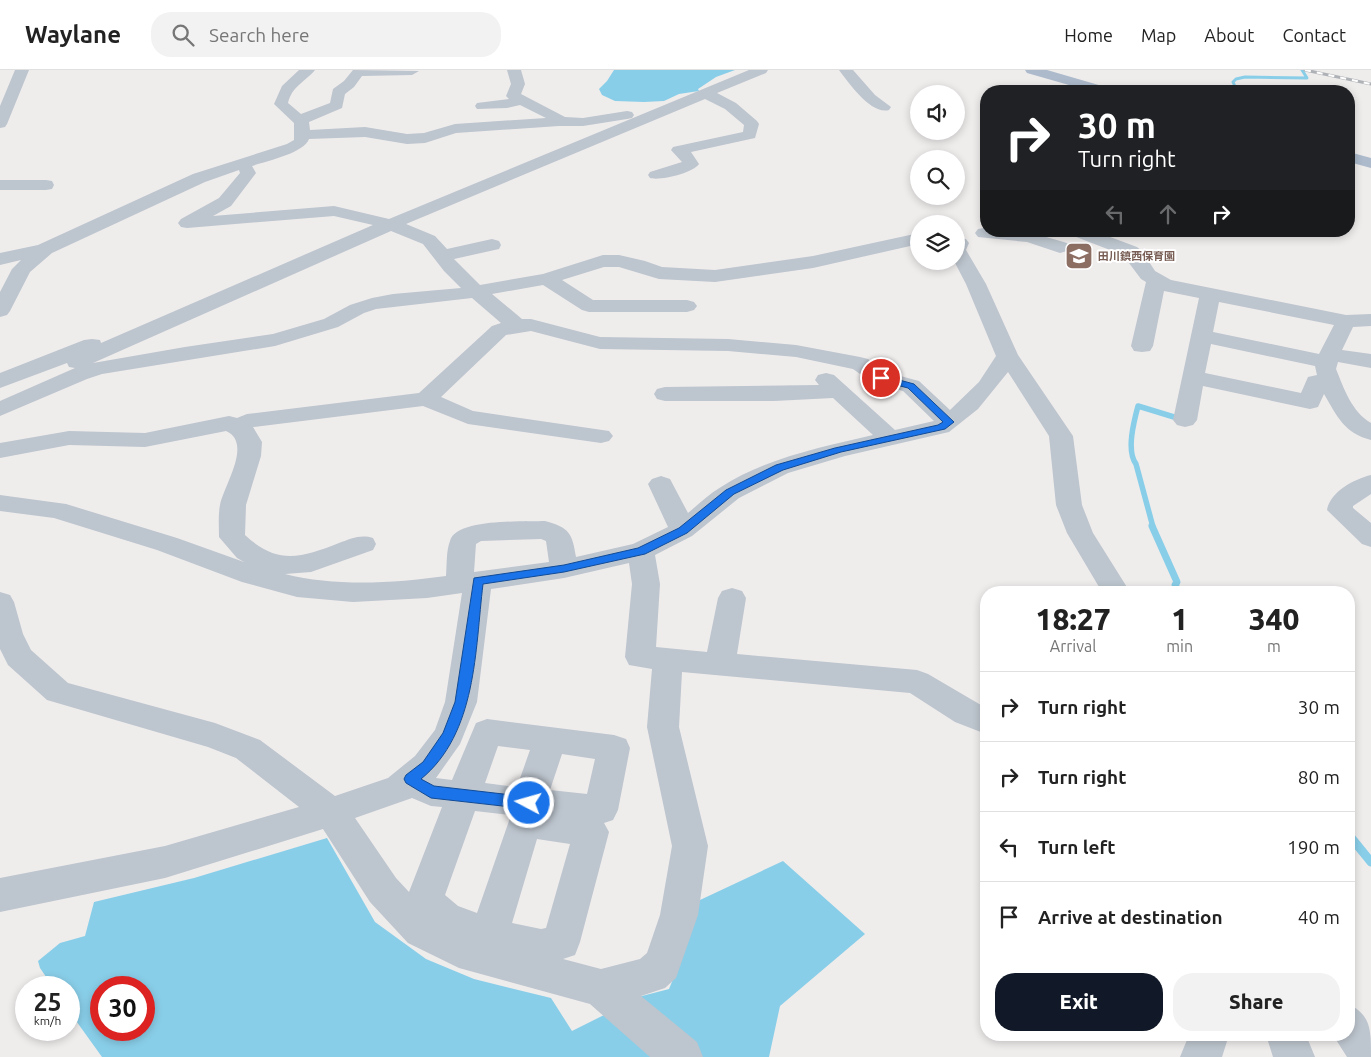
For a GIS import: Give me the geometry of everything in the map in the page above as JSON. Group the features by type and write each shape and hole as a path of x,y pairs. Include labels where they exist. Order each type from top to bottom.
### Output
{"main road":[{"path":"1032,70 1083,85"},
{"path":"1355,159 1371,163"}],"street":[{"path":"0,124 22,70"},
{"path":"0,258 45,249 200,178 293,147 301,142 301,127 282,104 282,94 299,76 308,70"},
{"path":"514,70 518,84 513,96 559,119 558,132"},
{"path":"0,381 51,363 762,70"},
{"path":"846,70 870,98 884,107"},
{"path":"301,127 337,105 338,92 349,84 358,72 412,71"},
{"path":"656,175 691,164 683,152 679,150 750,135 752,124 744,115 724,101 706,94"},
{"path":"482,106 520,101"},
{"path":"301,127 381,134 374,140 377,146 385,149 405,151 420,150 498,134 558,132 583,122 642,114 654,115"},
{"path":"558,132 581,146"},
{"path":"243,163 248,173 225,202 184,225 334,211 344,212 385,224 426,237 477,292 516,326"},
{"path":"0,185 46,185"},
{"path":"0,395 385,224"},
{"path":"965,240 980,235"},
{"path":"1029,237 1060,247"},
{"path":"1093,237 1136,255 1139,264 1156,281 1210,294 1346,321 1371,320"},
{"path":"0,409 79,374 99,368 275,340 331,323 372,304 393,300 477,292 546,279 603,261 619,261 667,274 715,276 814,262 910,240"},
{"path":"443,256 492,245"},
{"path":"3,298 22,269 45,249"},
{"path":"965,264 976,284 1007,356 1061,436 1069,505 1080,534 1112,586"},
{"path":"546,279 589,306 687,306"},
{"path":"1142,346 1156,281"},
{"path":"1185,420 1210,294"},
{"path":"1195,370 1310,402 1323,383 1325,369 1333,345 1346,321"},
{"path":"426,399 499,330 531,325 600,342 728,345 796,351 860,364 881,378 911,386 949,422"},
{"path":"1202,336 1329,358 1371,361"},
{"path":"0,504 57,510 167,544 252,575 297,587 353,592 428,588 564,569 641,551 683,530 730,492 779,468 839,450 941,427 949,422 992,382 1007,356"},
{"path":"1323,383 1335,394 1352,422 1371,434"},
{"path":"665,394 774,394 832,386 890,438"},
{"path":"0,451 69,438 145,440 238,422 426,399 468,417 601,436"},
{"path":"238,422 259,426 267,436 268,449 266,461"},
{"path":"223,564 232,537 234,505 249,456 250,442 238,422"},
{"path":"1371,482 1341,502 1340,510 1371,538"},
{"path":"661,484 683,530"},
{"path":"0,895 165,862 331,812 400,788 428,766 449,736 461,702 468,583 463,540 475,533 546,530 559,537 564,569"},
{"path":"232,537 242,549 266,564 295,567 363,544"},
{"path":"641,551 646,584 640,657 917,682 966,713 980,719"},
{"path":"720,664 732,598"},
{"path":"0,602 8,634 19,657 58,692 215,736 248,749 331,812 384,890 421,931 459,950 607,993 682,1057"},
{"path":"607,993 651,975 662,965 679,915 690,846 663,726 668,659"},
{"path":"411,779 431,792 464,795 529,803 601,810 614,748 487,732 464,795 425,900 445,918 489,936"},
{"path":"529,803 550,740"},
{"path":"1355,1033 1371,1057"},
{"path":"1201,1057 1207,1041"},
{"path":"1288,1041 1294,1057"}],"water":[{"path":"614,70 735,70 716,77 698,89 699,91 679,94 664,101 644,102 615,101 602,95 599,89"},
{"path":"327,838 375,922 426,959 474,979 551,998 572,1031 642,996 669,989 700,900 783,861 865,934 780,1006 769,1057 102,1057 91,1041 155,1041 155,976 90,976 90,1040 80,1026 80,976 45,976 38,961 60,943 85,936 94,902 194,878"}],"waterway":[{"path":"1234,85 1233,82 1236,79 1245,77 1307,78 1302,70"},
{"path":"1153,527 1133,458 1131,444 1133,428 1138,406 1174,417"},
{"path":"1152,526 1177,582 1176,586"},
{"path":"1355,842 1371,862"}],"railway":[{"path":"1305,70 1371,84"}],"place":[{"name":"田川鎮西保育園","path":"1079,256"}],"route":[{"path":"529,803 431,792 411,779 428,766 449,736 461,702 478,581 564,569 641,551 683,530 730,492 779,468 839,450 941,427 949,422 911,386 881,378"}]}
